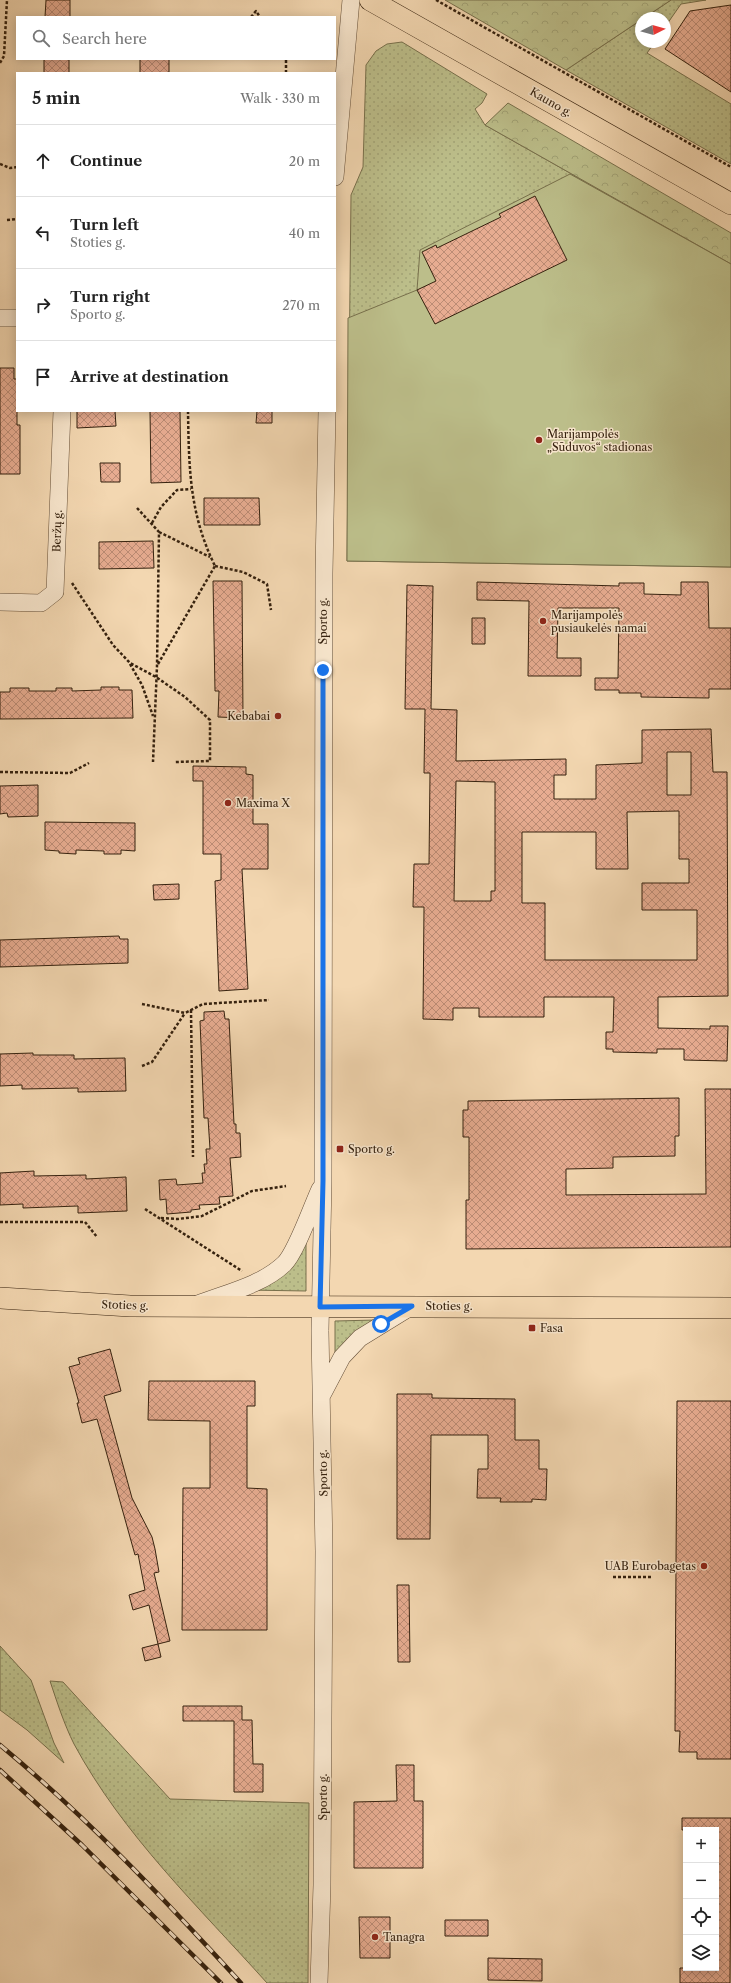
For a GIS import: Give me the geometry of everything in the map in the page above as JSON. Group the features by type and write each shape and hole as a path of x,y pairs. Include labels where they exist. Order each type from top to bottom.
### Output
{"main road":[{"name":"Kauno g.","path":"370,0 731,204"},
{"name":"Stoties g.","path":"0,1298 130,1306 731,1308"}],"street":[{"path":"336,166 351,0"},
{"path":"0,318 16,318"},
{"name":"Beržų g.","path":"0,602 41,603 55,592 62,412"},
{"name":"Sporto g.","path":"319,1983 322,1885 324,1551 320,1307 323,1181 324,580 327,412"},
{"path":"193,1306 267,1277 285,1263 294,1249 323,1181"},
{"path":"321,1397 342,1357 360,1338 412,1306"}],"path":[{"path":"0,63 4,56 7,0"},
{"path":"436,0 731,167"},
{"path":"252,16 256,11 259,16"},
{"path":"286,60 286,72"},
{"path":"0,164 10,168 16,168"},
{"path":"7,220 16,219"},
{"path":"188,412 191,489 199,527 215,566"},
{"path":"152,523 161,507 177,490 191,489"},
{"path":"137,508 159,532 211,557"},
{"path":"153,762 157,666 159,532"},
{"path":"57,556 79,596 113,645 130,663 142,685 154,718"},
{"path":"157,666 215,566"},
{"path":"215,566 243,572 267,584 271,610"},
{"path":"130,663 156,677 184,696 210,720 210,761 175,762"},
{"path":"0,772 70,773 89,763"},
{"path":"142,1066 152,1062 185,1013 203,1004 269,1000"},
{"path":"142,1004 185,1013"},
{"path":"191,1010 193,1157"},
{"path":"160,1218 178,1219 202,1216 252,1192 286,1186"},
{"path":"145,1209 258,1281"},
{"path":"0,1222 85,1222 97,1237"},
{"path":"613,1577 651,1577"}],"green space":[{"path":"445,0 671,0 653,12 635,12 635,24 566,70"},
{"path":"671,0 706,0 681,4 671,18 671,12 653,12"},
{"path":"635,24 635,48 651,48 647,53 731,104 731,164 566,70"},
{"name":"Marijampolės „Sūduvos“ stadionas","path":"402,42 487,94 482,103 475,109 485,125 731,264 731,567 347,561 351,195 363,167 366,65 376,51 387,44"},
{"path":"508,103 731,233 731,264 485,125"},
{"name":"Marijampolės „Sūduvos“ stadionas","path":"570,174 731,264 731,567 347,561 348,318 417,290 420,250"},
{"path":"306,1231 306,1291 246,1290"},
{"path":"376,1320 356,1331 335,1359 335,1321"},
{"path":"0,1646 31,1680 54,1743 64,1763 27,1730 0,1710"},
{"path":"50,1681 63,1682 170,1799 309,1803 308,1983 267,1983 163,1869 115,1809 74,1744"}],"building":[{"path":"46,0 70,0 70,16 45,16"},
{"path":"731,5 731,92 665,49 671,48 671,40 690,11"},
{"path":"44,60 69,60 69,72 44,72"},
{"path":"140,60 169,60 169,72 140,72"},
{"path":"535,196 567,260 435,324 417,290 436,281 422,252 436,245 437,248 501,217 499,214"},
{"path":"0,368 14,368 14,379 16,379 17,425 20,425 20,474 0,474"},
{"path":"77,412 115,412 116,426 77,428"},
{"path":"150,412 180,412 181,482 151,483"},
{"path":"257,412 272,412 272,423 256,423"},
{"path":"100,463 120,463 120,482 101,482"},
{"path":"204,498 259,498 260,525 204,525"},
{"path":"153,541 154,568 99,569 99,542"},
{"path":"213,581 242,581 243,718 218,717 219,691 215,691"},
{"path":"477,582 619,586 619,583 644,583 644,594 681,595 681,582 708,582 709,628 731,628 731,689 709,689 709,698 641,697 641,693 619,693 619,690 595,690 595,678 618,678 619,608 558,608 557,658 581,658 581,676 528,676 529,601 477,600"},
{"path":"407,585 433,586 431,709 457,710 456,761 566,759 566,775 554,775 554,799 596,799 596,765 642,763 642,730 711,729 713,772 727,772 728,996 658,997 658,1028 710,1029 710,1026 728,1026 727,1061 684,1060 684,1049 657,1049 657,1053 613,1052 613,1049 606,1049 606,1032 613,1032 614,997 544,997 544,1017 479,1017 479,1008 453,1008 453,1020 423,1019 424,907 413,907 414,864 429,864 430,773 424,773 425,709 405,709","holes":["667,752 691,752 691,795 667,795","456,781 495,782 495,891 491,891 491,901 454,901","679,811 679,859 689,859 689,883 642,883 642,910 697,910 697,960 545,960 545,903 522,903 522,832 596,832 596,869 628,869 627,812"]},
{"path":"472,618 485,618 485,644 472,644"},
{"path":"101,687 119,687 119,690 132,690 133,718 0,719 0,692 10,692 10,688 29,688 29,691 56,691 56,688 72,688 72,691 101,690"},
{"name":"Maxima X","path":"193,766 246,767 246,774 253,775 253,824 268,824 268,869 242,869 248,989 219,991 215,881 221,880 221,854 203,854 203,781 193,781"},
{"path":"38,785 38,816 8,817 7,813 0,814 0,786"},
{"path":"45,822 135,823 135,851 121,850 121,854 104,854 104,851 76,850 76,854 45,850"},
{"path":"179,884 179,899 154,900 153,885"},
{"path":"119,936 120,939 128,939 128,963 0,967 0,940"},
{"path":"224,1011 225,1019 229,1019 234,1124 236,1124 236,1133 240,1133 241,1157 230,1158 233,1196 219,1197 220,1204 199,1205 200,1209 191,1210 191,1212 167,1214 166,1199 160,1200 159,1180 176,1179 177,1185 203,1183 202,1173 205,1173 204,1164 207,1164 206,1149 210,1149 208,1118 204,1118 200,1021 204,1020 204,1012"},
{"path":"33,1053 33,1055 74,1055 74,1059 125,1058 126,1091 78,1092 78,1088 22,1089 22,1085 0,1086 0,1054"},
{"path":"705,1089 731,1089 731,1247 466,1249 466,1200 469,1200 469,1137 463,1137 463,1110 468,1110 468,1101 679,1098 679,1136 675,1136 675,1156 613,1157 613,1168 566,1169 566,1195 706,1194"},
{"path":"34,1171 34,1176 86,1175 86,1179 126,1177 127,1211 78,1213 78,1206 23,1208 23,1204 0,1205 0,1173"},
{"path":"110,1349 121,1391 104,1396 132,1498 152,1537 155,1549 159,1572 154,1573 170,1641 158,1644 149,1605 133,1610 129,1595 145,1590 138,1554 135,1555 97,1419 82,1423 77,1403 79,1403 69,1367 80,1364 78,1358"},
{"path":"149,1381 255,1381 255,1406 247,1406 247,1488 267,1489 267,1630 182,1630 183,1488 210,1488 210,1421 148,1420"},
{"path":"397,1394 432,1394 432,1398 515,1399 515,1440 539,1440 539,1469 547,1469 546,1500 532,1499 532,1502 500,1502 501,1498 477,1498 478,1469 488,1469 488,1435 431,1435 430,1539 397,1539"},
{"name":"UAB Eurobagetas","path":"677,1401 731,1401 731,1759 697,1759 697,1752 679,1752 680,1731 675,1731"},
{"path":"397,1585 409,1585 410,1662 398,1662"},
{"path":"158,1644 161,1657 145,1661 142,1648"},
{"path":"183,1706 242,1706 242,1720 252,1720 253,1764 263,1764 263,1792 234,1792 234,1721 183,1721"},
{"path":"396,1765 414,1765 414,1801 423,1801 423,1868 354,1868 354,1802 397,1801"},
{"path":"682,1818 731,1818 730,1983 680,1983 680,1968 683,1968 683,1971 719,1971 719,1827 683,1827 682,1830"},
{"name":"Tanagra","path":"359,1917 390,1917 390,1958 360,1958"},
{"path":"445,1920 488,1920 488,1936 445,1936"},
{"path":"488,1958 542,1959 542,1981 488,1980"}],"railway":[{"path":"0,1745 64,1801 125,1860 241,1983"},
{"path":"0,1770 82,1845 221,1983"}],"place":[{"name":"Marijampolės „Sūduvos“ stadionas","path":"539,440"},
{"name":"Marijampolės pusiaukelės namai","path":"543,621"},
{"name":"Kebabai","path":"278,716"},
{"name":"Maxima X","path":"228,803"},
{"name":"Sporto g.","path":"340,1149"},
{"name":"Fasa","path":"532,1328"},
{"name":"UAB Eurobagetas","path":"704,1566"},
{"name":"Tanagra","path":"375,1937"}],"route":[{"path":"323,670 323,1181 320,1307 412,1306 381,1324"}]}
